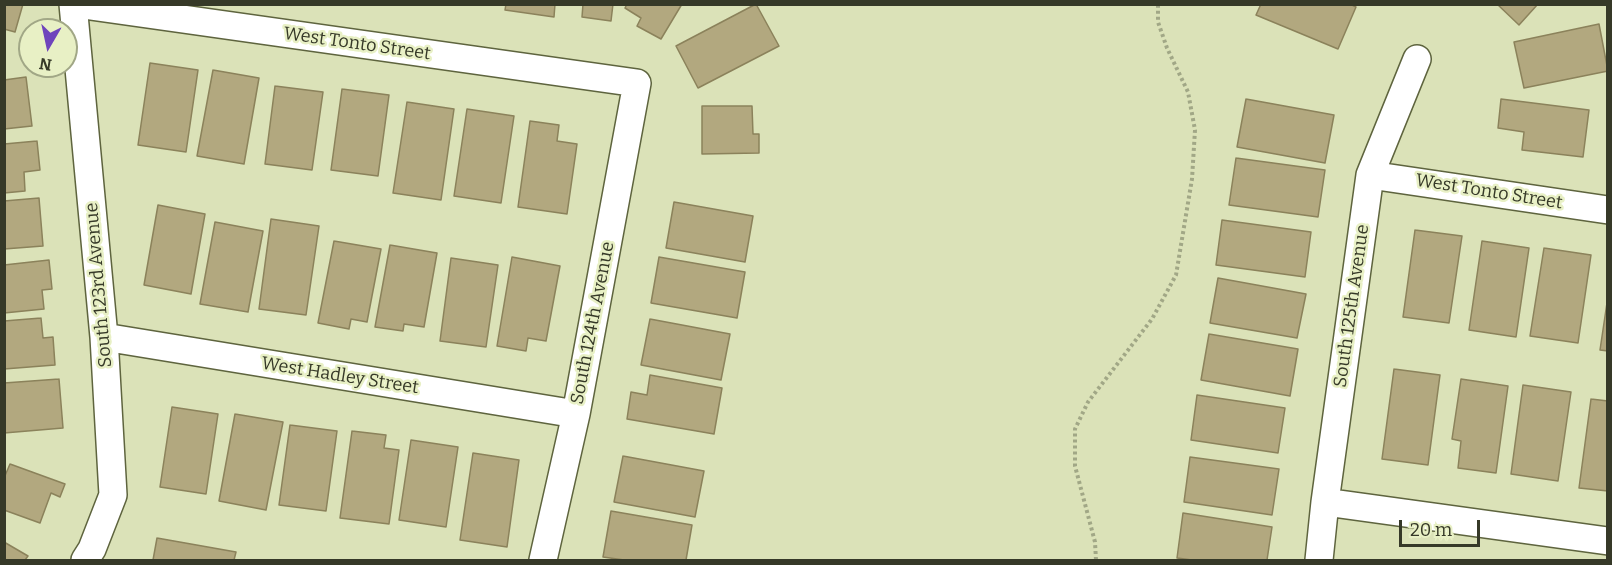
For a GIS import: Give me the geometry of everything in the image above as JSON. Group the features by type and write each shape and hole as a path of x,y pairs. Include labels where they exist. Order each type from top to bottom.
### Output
{"street":[{"name":"West Tonto Street","path":"74,4 637,83"},
{"name":"South 123rd Avenue","path":"74,4 104,337 113,495 85,561"},
{"name":"South 125th Avenue","path":"1319,561 1370,175 1417,59"},
{"name":"South 124th Avenue","path":"543,561 576,414 637,83"},
{"name":"West Tonto Street","path":"1370,175 1608,210"},
{"name":"West Hadley Street","path":"104,337 576,414"},
{"path":"1325,502 1608,541"}],"path":[{"path":"1096,561 1095,542 1075,465 1075,429 1088,402 1152,319 1176,275 1192,178 1195,130 1188,92 1167,48 1158,22 1158,4"}],"building":[{"path":"4,4 23,4 15,32 4,29"},
{"path":"506,4 555,4 554,17 505,10"},
{"path":"583,4 613,4 611,21 582,17"},
{"path":"627,4 682,4 661,39 637,26 641,18 625,8"},
{"path":"756,4 779,46 698,88 676,46"},
{"path":"1261,4 1350,4 1356,7 1338,49 1256,15"},
{"path":"1497,4 1538,4 1519,25"},
{"path":"1599,24 1608,71 1524,88 1514,42"},
{"path":"150,63 198,70 186,152 138,145"},
{"path":"213,70 259,78 244,164 197,156"},
{"path":"26,78 32,126 4,129 4,80"},
{"path":"275,86 323,92 312,170 265,164"},
{"path":"342,89 389,95 378,176 331,170"},
{"path":"1246,99 1334,115 1325,163 1237,147"},
{"path":"1501,99 1589,110 1583,157 1522,150 1524,132 1498,128"},
{"path":"407,102 454,109 441,200 393,193"},
{"path":"702,106 752,106 753,134 759,134 759,153 702,154"},
{"path":"467,109 514,116 501,203 454,196"},
{"path":"530,121 559,125 557,141 577,144 567,214 518,207"},
{"path":"37,141 40,170 24,172 25,191 4,193 4,144"},
{"path":"1236,158 1325,170 1318,217 1229,205"},
{"path":"39,198 43,246 4,249 4,201"},
{"path":"674,202 753,216 745,262 666,248"},
{"path":"158,205 205,214 191,294 144,285"},
{"path":"271,219 319,226 306,315 259,309"},
{"path":"1222,220 1311,232 1305,277 1216,265"},
{"path":"215,222 263,231 248,312 200,304"},
{"path":"1415,230 1462,236 1449,323 1403,317"},
{"path":"334,241 381,249 367,322 351,319 349,329 318,323"},
{"path":"1482,241 1529,248 1516,337 1469,330"},
{"path":"390,245 437,253 424,327 404,324 403,331 375,327"},
{"path":"1544,248 1591,255 1578,343 1530,336"},
{"path":"512,257 560,266 546,341 528,338 526,351 497,346"},
{"path":"659,257 745,272 737,318 651,303"},
{"path":"451,258 498,265 486,347 440,341"},
{"path":"49,260 52,289 42,290 44,309 4,313 4,265"},
{"path":"1218,278 1306,294 1297,338 1210,323"},
{"path":"1608,296 1608,351 1600,350"},
{"path":"41,318 43,338 53,337 55,365 4,369 4,321"},
{"path":"650,319 730,334 721,380 641,365"},
{"path":"1209,334 1298,349 1290,396 1201,380"},
{"path":"1394,369 1440,375 1428,465 1382,459"},
{"path":"650,375 722,388 714,434 627,419 631,392 647,395"},
{"path":"59,379 63,428 4,433 4,383"},
{"path":"1461,379 1508,386 1496,473 1458,468 1461,441 1452,439"},
{"path":"1523,385 1571,392 1558,481 1511,474"},
{"path":"1197,395 1285,408 1278,453 1191,440"},
{"path":"1591,399 1608,401 1608,491 1579,488"},
{"path":"172,407 218,414 206,494 160,487"},
{"path":"235,414 283,422 266,510 219,501"},
{"path":"290,425 337,431 326,511 279,505"},
{"path":"352,431 386,435 384,448 399,450 389,524 340,518"},
{"path":"411,440 458,447 446,527 399,520"},
{"path":"473,453 519,460 507,547 460,540"},
{"path":"623,456 704,471 695,517 614,502"},
{"path":"1190,457 1279,469 1272,515 1184,502"},
{"path":"10,464 65,484 60,497 51,493 40,523 4,510 4,478"},
{"path":"611,511 692,525 686,560 624,560 603,557"},
{"path":"1183,513 1272,527 1267,560 1177,558"},
{"path":"157,538 236,552 234,560 153,560"},
{"path":"4,542 28,556 25,560 4,560"}]}
